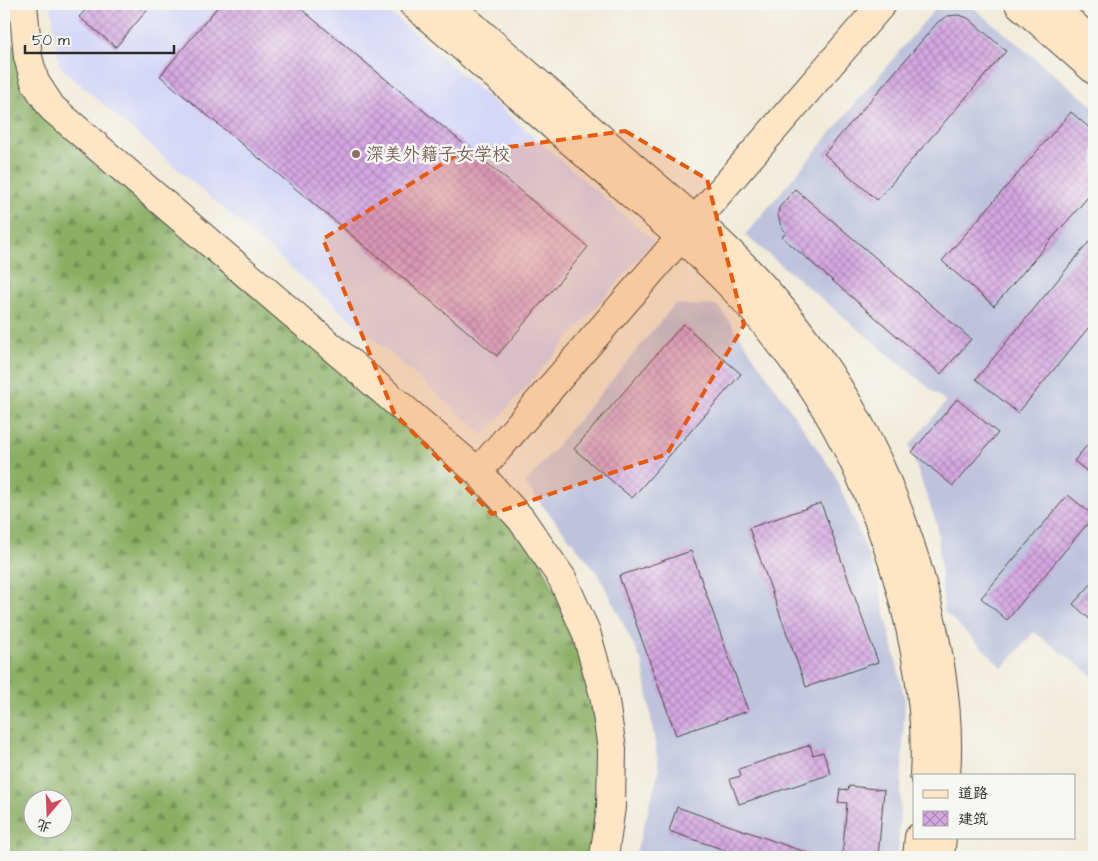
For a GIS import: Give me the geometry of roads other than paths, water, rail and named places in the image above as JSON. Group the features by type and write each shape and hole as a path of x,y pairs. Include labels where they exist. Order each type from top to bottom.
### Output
{"street":[{"path":"23,4 28,57 35,82 52,108 478,472 521,519 562,578 586,632 604,695 612,749 611,807 604,857"},
{"path":"413,4 688,229 753,276 790,320 822,363 858,423 888,483 910,542 927,602 943,681 946,774"},
{"path":"448,4 688,229 808,382 839,433 867,492 889,549 906,607 921,684 924,774"},
{"path":"478,472 882,4"},
{"path":"1019,4 1094,70"},
{"path":"1050,4 1094,43"},
{"path":"917,857 919,838"},
{"path":"940,857 942,838"}],"place":[{"name":"深美外籍子女学校","path":"356,154"}]}
